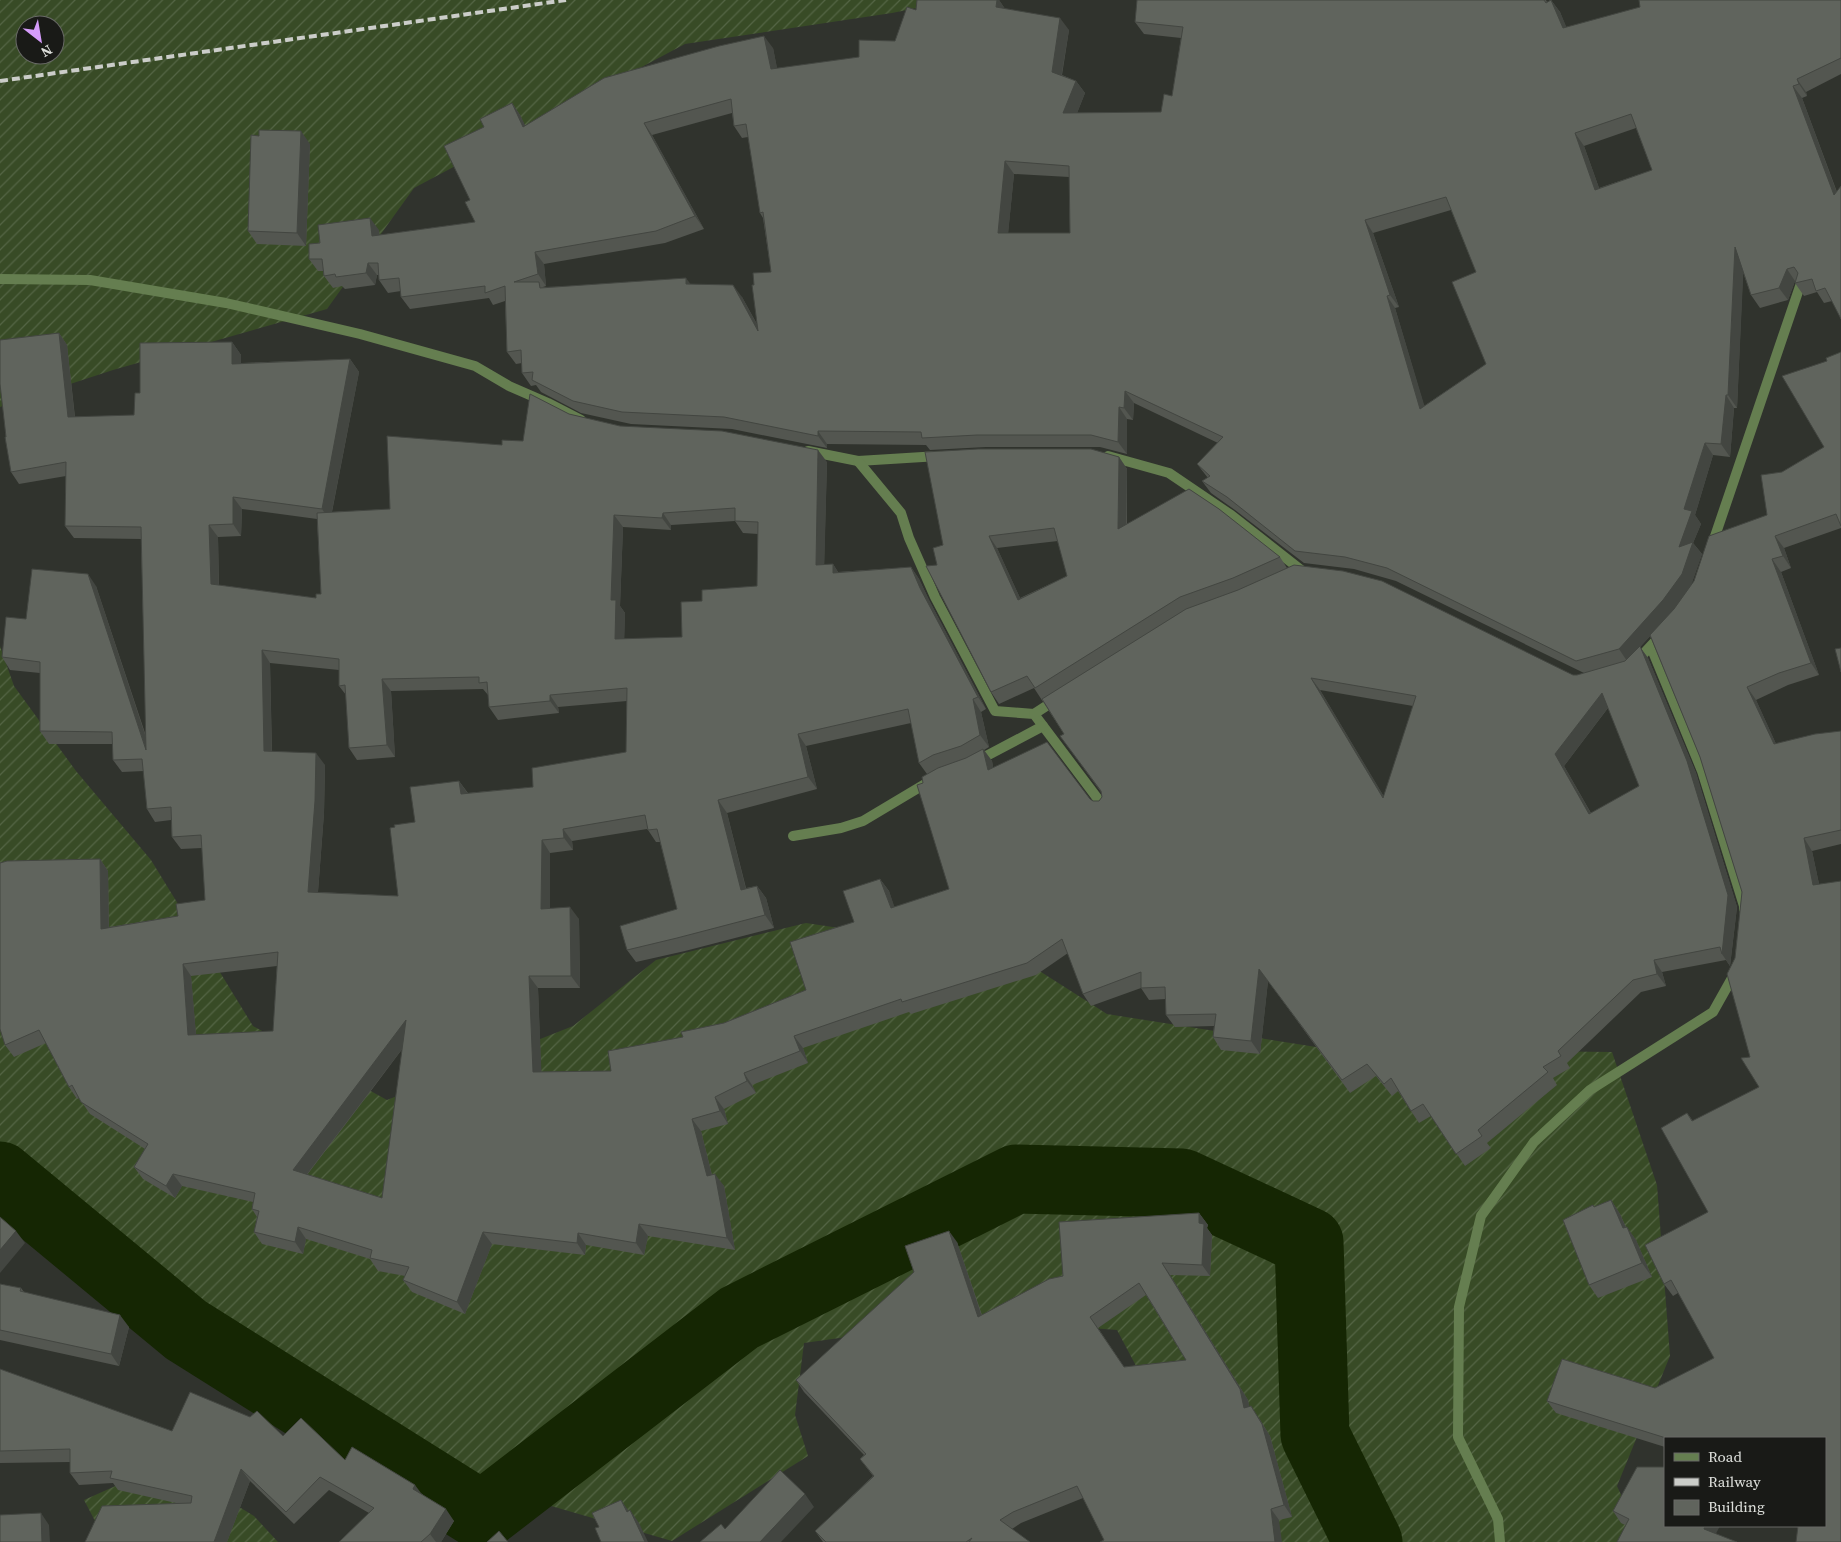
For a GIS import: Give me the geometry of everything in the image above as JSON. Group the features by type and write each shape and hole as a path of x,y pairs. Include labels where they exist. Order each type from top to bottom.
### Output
{"street":[{"path":"0,279 90,280 226,302 360,334 475,366 509,386 588,422"},
{"path":"1709,552 1800,286"},
{"path":"796,449 858,461 946,456"},
{"path":"1100,454 1169,473 1231,515 1301,571"},
{"path":"858,461 901,512 909,538 935,597 995,711 1034,714 1067,693"},
{"path":"1622,670 1631,667 1671,624"},
{"path":"1651,647 1702,771 1744,906 1743,915"},
{"path":"1034,714 1104,807"},
{"path":"965,766 1043,726"},
{"path":"793,836 841,828 863,821 936,778"},
{"path":"1500,1542 1498,1519 1458,1437 1459,1307 1481,1216 1534,1142 1590,1090 1713,1012 1737,970 1738,961"}],"green space":[{"path":"0,0 956,0 892,13 685,44 414,188 327,309 113,370 0,407"},
{"path":"0,646 14,686 76,771 151,860 253,1026 387,1100 573,1026 656,960 806,923 1013,954 1107,1014 1329,1049 1612,1052 1657,1185 1670,1356 1617,1486 1643,1542 1201,1542 1135,1364 1117,1330 975,1319 804,1343 795,1415 808,1456 672,1541 265,1423 0,1192"},
{"path":"167,1463 254,1516 278,1542 106,1542 84,1500"}],"building":[{"path":"917,0 997,0 996,7 1060,18 1052,72 1076,81 1063,113 1161,112 1164,94 1172,96 1183,27 1135,22 1137,0 1544,0 1546,3 1551,0 1563,28 1640,7 1639,0 1841,0 1841,58 1797,79 1799,84 1793,86 1834,195 1841,186 1841,319 1825,288 1816,291 1812,279 1795,283 1798,273 1794,267 1787,269 1779,288 1751,295 1735,247 1728,395 1726,395 1721,444 1705,443 1684,509 1692,511 1679,547 1693,542 1682,574 1663,600 1619,649 1576,661 1387,568 1345,557 1295,551 1227,497 1202,481 1210,476 1197,464 1223,437 1125,391 1124,408 1119,407 1118,442 1091,435 977,435 922,438 921,432 818,431 818,436 724,417 622,412 573,401 532,380 533,372 522,373 521,350 507,352 505,286 485,293 485,286 401,297 399,278 379,280 378,263 368,263 366,273 336,277 335,274 324,276 322,259 309,259 309,244 320,243 318,225 370,218 372,236 475,222 465,202 470,200 444,146 484,127 480,119 512,103 523,127 604,78 719,46 764,36 771,69 859,57 859,40 895,41 907,7 916,10","holes":["731,99 734,126 746,124 760,213 763,212 771,272 753,273 754,285 752,285 758,331 733,285 686,284 686,278 540,288 539,282 514,282 538,274 535,252 656,231 695,216 644,123","1631,114 1652,170 1595,190 1575,133","1005,161 1069,166 1070,233 998,233","1446,197 1476,272 1452,282 1486,364 1420,409 1387,296 1390,295 1365,220"]},
{"path":"259,130 301,131 297,233 248,231 251,135 259,136"},
{"path":"59,333 68,417 134,415 135,393 140,393 140,343 232,342 232,364 350,359 322,509 233,497 233,524 209,525 211,584 316,598 316,594 321,594 317,513 390,509 387,436 502,445 502,440 523,441 530,394 569,414 620,426 722,431 818,450 816,565 833,564 833,573 911,567 920,588 978,697 973,699 980,735 961,746 933,755 919,763 908,709 798,734 808,777 718,800 741,890 757,886 765,915 627,950 620,926 677,909 657,829 648,830 645,815 563,829 564,838 542,840 541,909 570,907 571,976 529,976 533,1072 611,1071 608,1051 683,1037 681,1032 724,1023 806,990 790,942 854,922 843,891 880,879 891,908 949,889 917,785 923,783 922,777 938,768 966,758 983,749 988,770 1047,742 1090,799 1099,801 1102,797 1101,791 1060,736 1064,734 1042,699 1186,609 1238,590 1294,565 1343,571 1382,581 1573,675 1625,661 1640,646 1687,761 1728,895 1722,954 1720,947 1654,960 1657,974 1633,980 1558,1051 1561,1056 1543,1067 1548,1072 1478,1130 1482,1136 1456,1154 1423,1104 1411,1111 1391,1078 1384,1084 1367,1064 1342,1080 1259,969 1251,1041 1213,1037 1216,1014 1166,1015 1165,987 1141,988 1141,972 1083,994 1062,939 1027,963 902,1002 901,999 794,1036 800,1051 744,1073 747,1081 715,1097 720,1111 692,1119 707,1176 715,1174 727,1238 639,1224 636,1243 578,1233 577,1243 483,1232 457,1302 403,1280 409,1267 370,1258 372,1250 298,1227 295,1242 254,1232 259,1211 252,1209 255,1193 173,1174 166,1186 134,1167 148,1144 81,1102 72,1085 69,1087 39,1030 5,1045 0,1029 0,863 7,861 100,859 101,929 178,916 176,904 205,900 201,835 172,837 171,807 147,809 142,759 113,760 112,732 40,731 40,662 2,657 6,617 26,619 32,569 88,574 146,750 141,527 65,526 66,462 11,472 5,437 0,384 0,340","holes":["735,508 735,521 758,522 757,586 702,590 702,601 681,602 682,637 615,639 616,600 611,600 614,515 662,518 663,513","262,650 339,659 339,686 345,685 349,748 387,745 382,679 479,677 479,683 487,682 489,707 550,701 550,695 627,688 626,752 532,768 533,787 461,794 459,781 410,787 415,822 394,825 395,827 390,828 398,896 308,892 315,801 316,753 264,751","1311,678 1416,696 1383,798","1602,693 1639,786 1589,814 1555,754","278,952 273,1031 188,1035 183,964","406,1020 382,1198 293,1170"]},
{"path":"1841,352 1841,526 1836,514 1775,536 1783,556 1772,559 1811,663 1779,673 1747,687 1774,744 1815,734 1841,731 1841,830 1804,838 1813,885 1841,881 1841,1542 1796,1542 1798,1527 1826,1527 1826,1437 1664,1437 1547,1401 1562,1359 1655,1388 1714,1358 1671,1280 1664,1284 1645,1245 1708,1212 1661,1128 1687,1113 1692,1121 1759,1087 1741,1058 1750,1057 1727,974 1735,958 1742,892 1700,757 1650,635 1674,609 1694,581 1709,536 1767,515 1761,475 1782,472 1824,447 1782,376 1827,361 1826,358"},
{"path":"978,449 1091,449 1119,457 1118,529 1189,489 1219,509 1280,557 1233,578 1180,597 1035,688 1027,676 991,692 926,566 937,565 933,548 943,545 925,452","holes":["1054,528 1067,576 1018,600 989,536"]},
{"path":"1841,648 1841,672 1835,649"},
{"path":"1611,1200 1623,1228 1627,1227 1642,1263 1589,1285 1563,1220 1593,1205 1594,1207"},
{"path":"1199,1213 1199,1223 1204,1224 1202,1265 1162,1263 1240,1389 1244,1408 1251,1406 1262,1424 1284,1505 1271,1509 1275,1542 1100,1542 1104,1540 1077,1486 1013,1512 1000,1520 1030,1542 969,1542 972,1538 966,1542 826,1542 815,1531 874,1476 860,1459 866,1454 796,1380 914,1272 905,1246 949,1231 978,1317 1049,1279 1063,1276 1059,1222","holes":["1139,1283 1186,1360 1124,1367 1090,1317"]},
{"path":"0,1217 16,1231 0,1250"},
{"path":"0,1284 21,1288 20,1291 120,1315 111,1354 0,1330"},
{"path":"0,1369 172,1431 190,1392 250,1417 257,1411 283,1436 301,1418 345,1460 352,1447 415,1485 413,1489 446,1509 430,1534 421,1542 339,1542 374,1508 320,1477 286,1512 241,1469 214,1542 85,1542 102,1506 191,1503 192,1496 110,1478 112,1471 70,1473 70,1449 0,1451"},
{"path":"1637,1467 1664,1467 1664,1527 1705,1527 1704,1529 1737,1542 1617,1542 1629,1519 1613,1511"},
{"path":"780,1470 805,1494 760,1542 700,1542 721,1524 725,1529"},
{"path":"621,1500 627,1512 630,1510 645,1542 601,1542 595,1528 599,1527 592,1513"},
{"path":"41,1513 42,1542 0,1542 0,1515"},
{"path":"499,1531 508,1542 487,1542"}],"waterway":[{"path":"0,1176 186,1330 482,1516 739,1318 1016,1179 1182,1183 1309,1242 1315,1435 1368,1542"}],"railway":[{"path":"0,81 566,0"}]}
